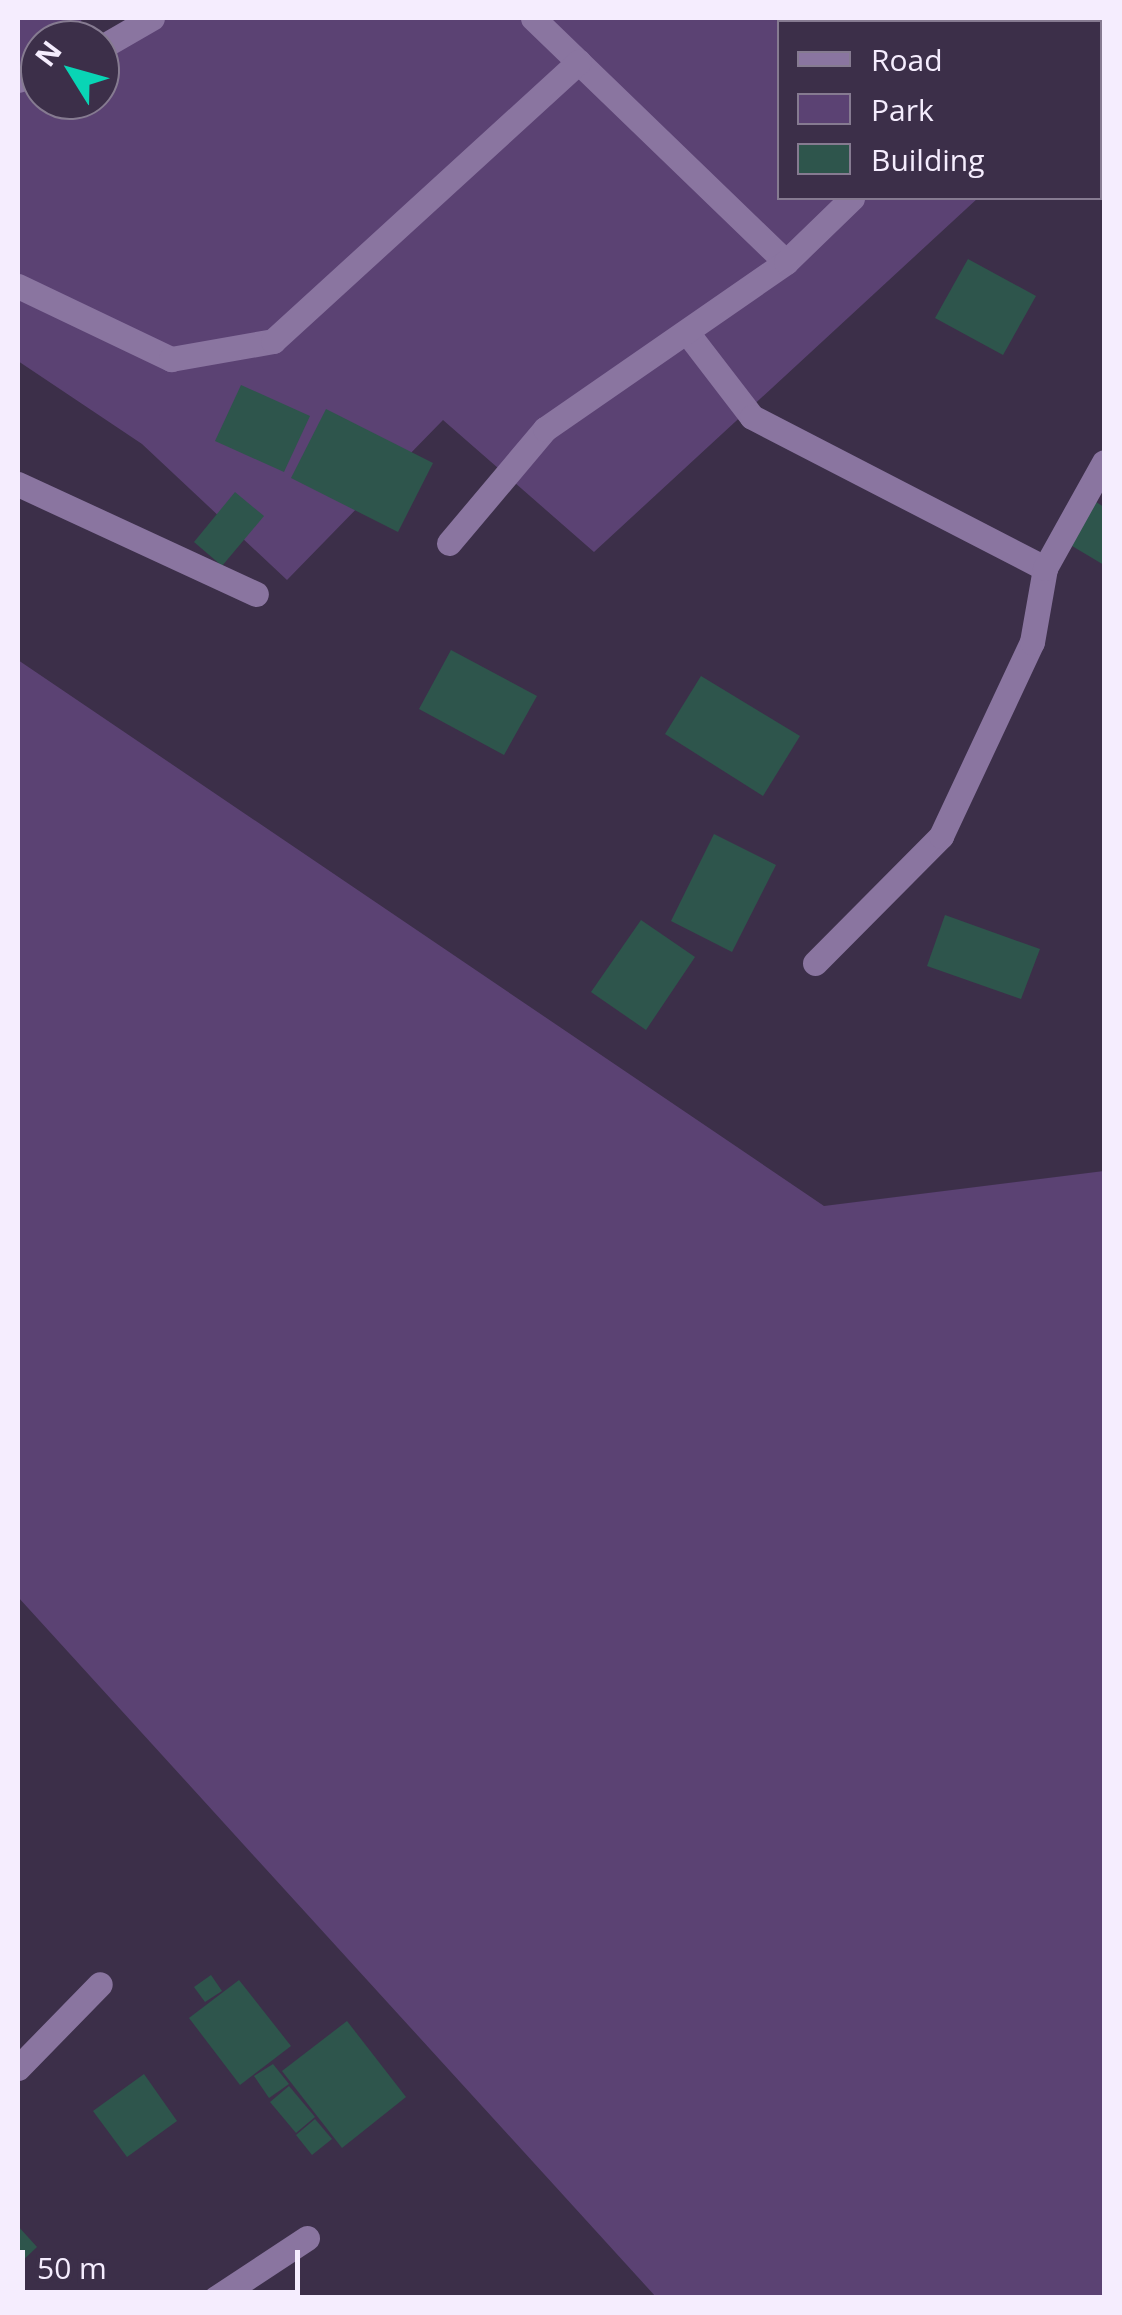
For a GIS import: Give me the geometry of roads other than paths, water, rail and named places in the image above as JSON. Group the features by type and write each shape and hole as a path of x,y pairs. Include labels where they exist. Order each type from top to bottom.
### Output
{"street":[{"path":"120,36 152,18"},
{"path":"533,18 786,262"},
{"path":"18,286 171,358 273,341 579,62"},
{"path":"449,543 545,429 689,335 786,262 850,200"},
{"path":"689,335 752,416 1045,568"},
{"path":"815,963 940,836 1032,642 1045,568 1104,462"},
{"path":"18,484 256,594"},
{"path":"18,2068 100,1984"},
{"path":"216,2298 307,2238"}]}
